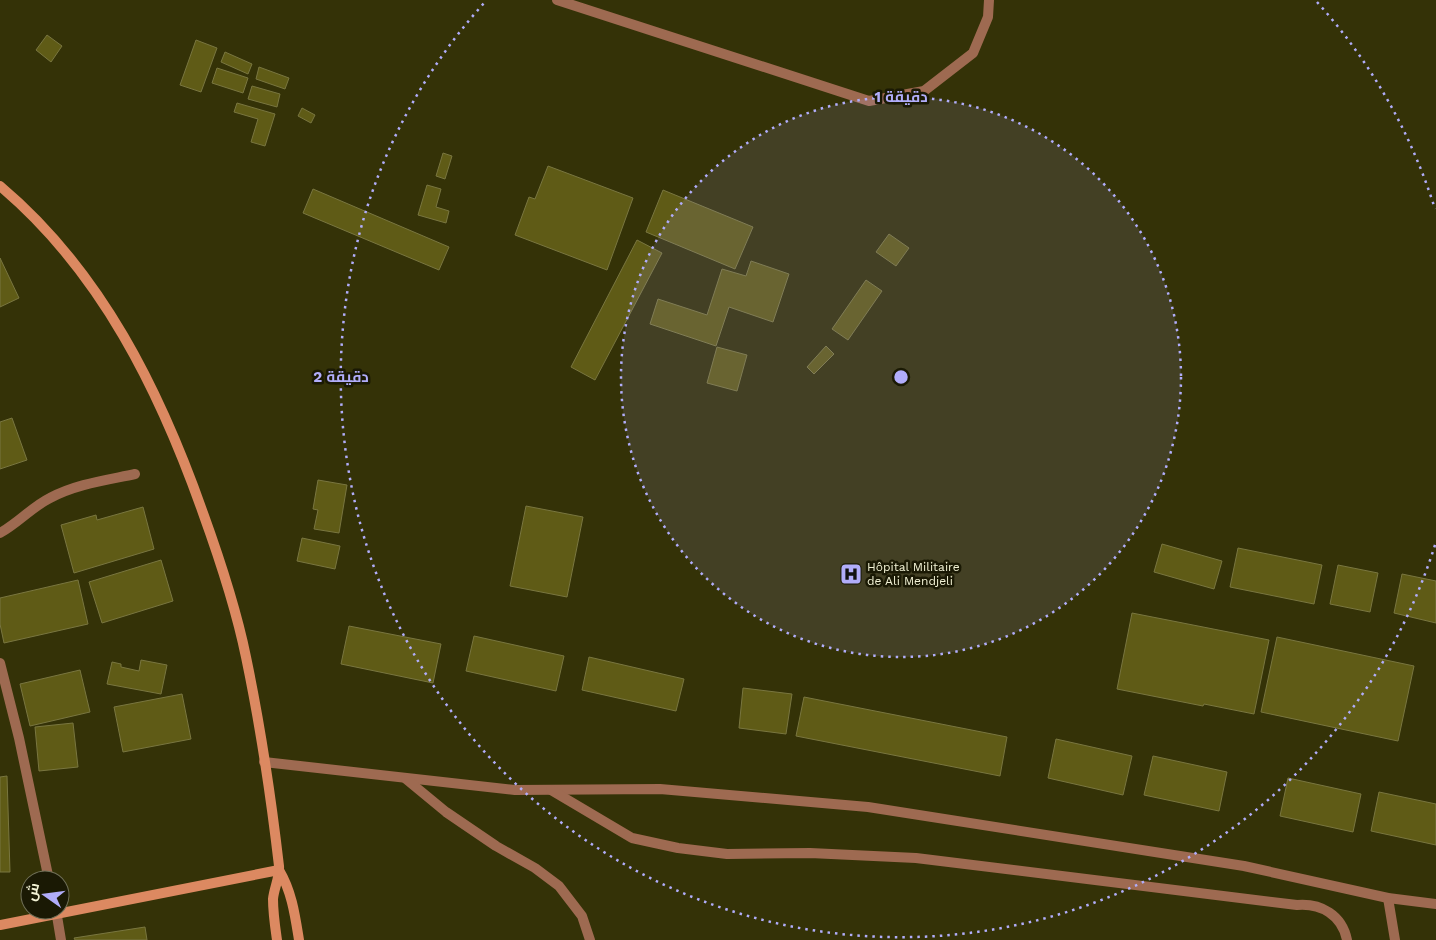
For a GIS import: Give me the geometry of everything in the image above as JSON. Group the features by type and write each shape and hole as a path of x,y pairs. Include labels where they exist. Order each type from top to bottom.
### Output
{"main road":[{"path":"0,186 64,249 109,310 129,342 152,389 193,483 231,598 246,656 264,762 279,870 273,898 277,940"},
{"path":"70,909 279,870"},
{"path":"279,870 288,885 299,940"},
{"path":"0,925 22,920"}],"street":[{"path":"557,0 869,101 924,90 973,53 988,17 989,0"},
{"path":"0,532 34,508 71,489 136,474"},
{"path":"0,663 19,738 48,870"},
{"path":"264,762 515,790 660,789 868,807 1244,866 1388,898 1436,904"},
{"path":"405,778 446,812 496,846 535,868 559,886 582,916 590,940"},
{"path":"550,790 632,838 678,848 727,854 810,853 916,858 1310,904 1332,913 1340,922 1346,933 1347,940"},
{"path":"1388,898 1395,940"},
{"path":"57,920 61,940"}],"building":[{"path":"47,35 62,46 51,62 36,50"},
{"path":"196,40 217,48 201,92 180,85"},
{"path":"225,52 252,64 248,74 221,62"},
{"path":"259,67 289,78 285,89 256,79"},
{"path":"217,68 248,78 243,93 212,83"},
{"path":"252,86 280,94 277,107 248,99"},
{"path":"237,103 275,114 265,146 251,142 258,119 234,112"},
{"path":"302,108 315,115 311,123 298,116"},
{"path":"443,153 452,156 445,179 436,176"},
{"path":"548,166 633,198 607,270 515,235 529,197 535,199"},
{"path":"427,185 441,189 436,207 449,211 446,223 418,215"},
{"path":"313,189 449,247 439,270 303,213"},
{"path":"663,190 753,227 735,269 646,232"},
{"path":"889,234 909,248 896,266 876,252"},
{"path":"637,240 662,253 595,380 571,367"},
{"path":"0,258 19,298 0,307"},
{"path":"751,261 789,274 773,322 729,307 716,346 650,324 658,299 707,315 722,269 746,276"},
{"path":"866,280 882,291 848,340 832,329"},
{"path":"826,346 834,354 814,374 807,367"},
{"path":"717,347 747,355 737,391 707,383"},
{"path":"12,418 27,460 0,469 0,422"},
{"path":"318,480 347,485 339,533 314,529 318,510 313,509"},
{"path":"526,506 583,517 567,597 510,586"},
{"path":"143,507 154,549 74,573 61,525 96,515 97,520"},
{"path":"302,538 340,546 335,569 297,561"},
{"path":"1162,544 1222,561 1214,589 1154,572"},
{"path":"1238,548 1322,565 1314,604 1230,587"},
{"path":"161,560 173,601 102,623 89,582"},
{"path":"1338,565 1378,573 1370,612 1330,604"},
{"path":"1402,574 1436,581 1436,623 1394,613"},
{"path":"78,580 88,624 4,643 0,624 0,598"},
{"path":"1132,613 1269,640 1254,714 1117,689"},
{"path":"349,626 441,644 433,683 341,664"},
{"path":"474,636 564,656 556,691 466,671"},
{"path":"1277,637 1414,666 1398,741 1261,712"},
{"path":"589,657 684,679 676,711 582,690"},
{"path":"141,660 167,665 161,694 107,684 112,662 121,664 121,667 139,671"},
{"path":"80,670 90,712 30,726 20,684"},
{"path":"743,688 792,694 786,734 739,728"},
{"path":"182,694 191,739 123,752 114,707"},
{"path":"804,697 1007,737 1000,776 796,736"},
{"path":"73,723 78,767 39,771 35,727"},
{"path":"1056,739 1132,756 1123,795 1048,778"},
{"path":"1153,756 1227,772 1219,811 1144,795"},
{"path":"7,776 10,872 0,872 0,777"},
{"path":"1288,778 1361,794 1353,832 1280,816"},
{"path":"1379,792 1436,804 1436,845 1371,831"},
{"path":"145,927 147,940 75,940 74,938"}],"place":[{"name":"Hôpital Militaire de Ali Mendjeli","path":"851,574"}]}
